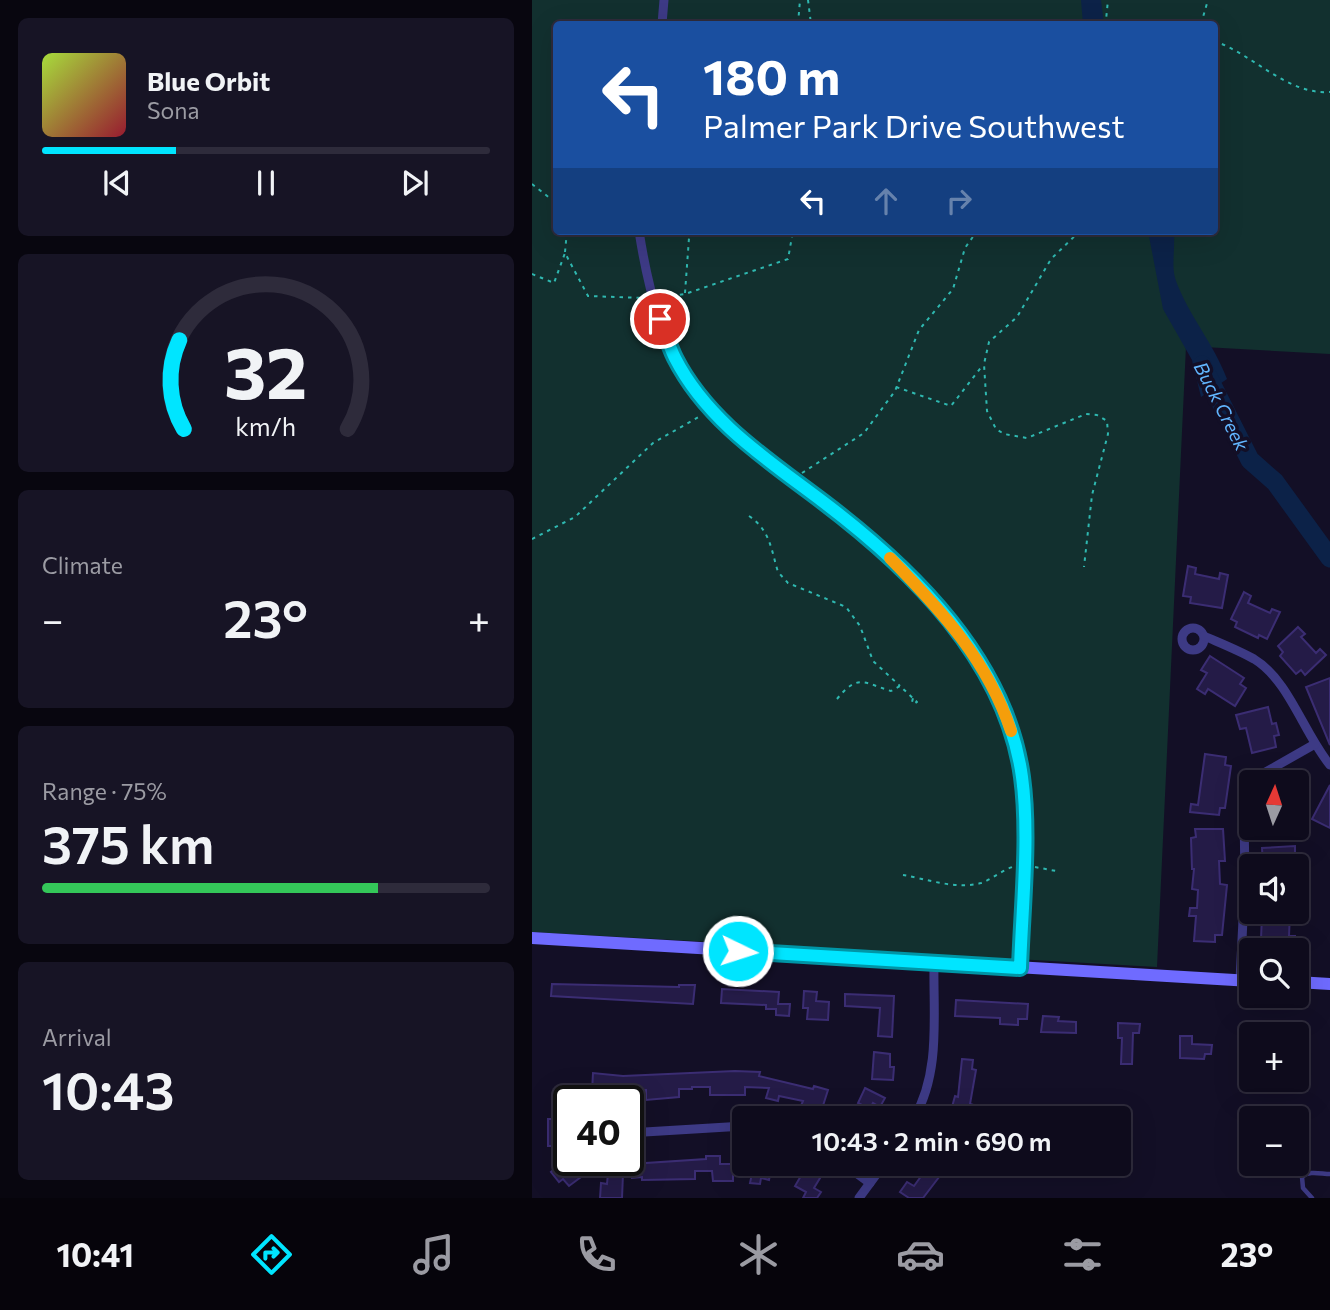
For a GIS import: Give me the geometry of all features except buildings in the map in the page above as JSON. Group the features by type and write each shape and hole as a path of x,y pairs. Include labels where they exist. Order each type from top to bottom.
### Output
{"street":[{"path":"662,21 664,0"},
{"path":"640,235 652,299 675,358 700,397 730,429 885,553 945,614 985,670 1006,716 1022,777 1024,866 1020,968"},
{"path":"1204,636 1255,660 1273,675 1330,765"},
{"path":"1269,770 1315,744"},
{"path":"1244,840 1246,938"},
{"path":"532,938 1239,980"},
{"path":"921,1106 932,1070 934,963"},
{"path":"1309,983 1330,984"},
{"path":"644,1132 732,1127"},
{"path":"860,1176 870,1183"},
{"path":"859,1198 875,1176"}],"lane":[{"path":"1312,1198 1303,1188 1302,1177 1305,1174 1330,1174"}],"path":[{"path":"798,21 800,0"},
{"path":"808,0 811,21"},
{"path":"1103,21 1106,20 1108,0"},
{"path":"1202,21 1208,0"},
{"path":"1218,43 1303,89 1318,93 1330,92"},
{"path":"532,184 553,201"},
{"path":"532,274 554,283 565,253 567,235"},
{"path":"685,295 690,238 693,235"},
{"path":"565,253 588,296 652,299 685,295 788,259 792,235"},
{"path":"792,479 864,433 896,387 919,330 953,289 965,248 974,235"},
{"path":"1076,235 1052,259 1017,317 989,342 984,364 987,411 996,429 1004,434 1027,438 1086,414 1097,415 1107,421 1108,434 1093,495 1084,567"},
{"path":"896,387 951,406 984,364"},
{"path":"532,539 575,516 653,443 712,410"},
{"path":"749,516 760,524 767,534 778,572 782,577 788,583 846,607 860,626 873,660 913,698"},
{"path":"836,699 848,687 860,682 868,682 891,691 900,686"},
{"path":"903,875 970,885 985,881 1007,868 1024,866 1056,871"}],"green space":[{"path":"532,0 1330,0 1330,354 1186,346 1157,967 532,932"}],"water":[{"path":"1081,0 1101,0 1104,21 1083,21"},
{"path":"1149,235 1174,236 1173,265 1176,281 1227,379 1201,397 1192,360 1163,309"}],"waterway":[{"name":"Buck Creek","path":"1202,365 1250,460 1275,482 1330,558"}],"slow traffic":[{"path":"890,558 945,614 966,642 985,670 1011,731"}],"route":[{"path":"660,319 675,358 700,397 730,429 885,553 945,614 985,670 1006,716 1022,777 1024,854 1020,968 738,951"}]}
